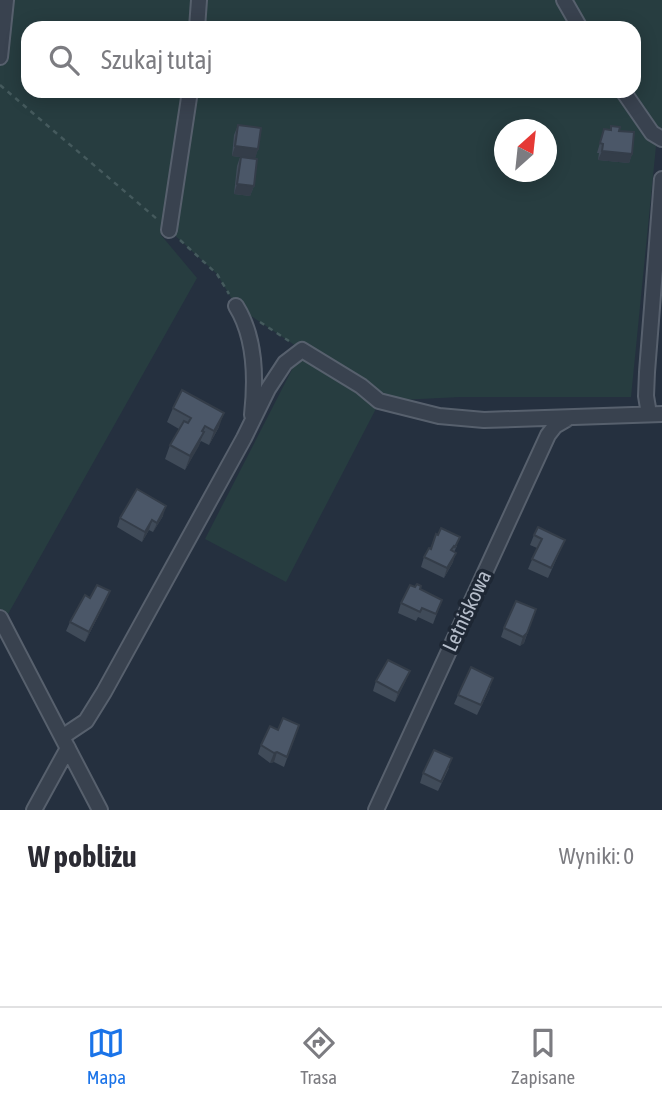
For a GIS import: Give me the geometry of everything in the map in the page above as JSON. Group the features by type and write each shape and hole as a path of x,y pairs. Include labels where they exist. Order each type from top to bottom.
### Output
{"street":[{"path":"0,57 6,0"},
{"path":"198,21 199,0"},
{"path":"564,0 576,21"},
{"path":"169,230 189,98"},
{"path":"628,98 652,133 662,139"},
{"path":"34,810 65,743 86,721 104,692 268,390 285,363 302,350 361,386 380,401 439,416 464,419 567,419 656,414 647,372 662,180"},
{"path":"236,306 246,325 253,358 251,424"},
{"name":"Letniskowa","path":"376,810 548,435 555,426 567,419"},
{"path":"0,618 100,810"}],"path":[{"path":"0,85 217,274 236,306"},
{"path":"258,321 302,350"}],"green space":[{"path":"0,0 662,0 662,138 656,146 631,397 460,397 380,401 286,582 205,539 302,350 236,306 217,274 169,230 185,122 161,235 197,278 3,623 0,618"}],"building":[{"path":"238,125 261,128 258,149 235,146"},
{"path":"611,126 620,127 619,131 634,132 632,154 602,151 603,144 600,143 604,129 611,130"},
{"path":"241,157 257,159 254,186 237,184"},
{"path":"182,390 224,413 214,431 205,426 190,456 170,445 184,421 188,423 191,418 173,408"},
{"path":"137,489 166,506 157,523 152,520 145,532 120,518"},
{"path":"538,527 565,540 551,568 532,559 542,539 534,535"},
{"path":"441,528 460,537 451,550 456,553 447,568 424,557"},
{"path":"417,584 421,586 420,589 442,600 436,614 422,608 420,612 401,603 410,585 415,587"},
{"path":"97,585 110,591 89,632 70,622 85,595 90,598"},
{"path":"516,601 536,609 523,637 504,628"},
{"path":"388,660 410,671 398,693 376,681"},
{"path":"471,667 493,678 481,705 458,695"},
{"path":"283,718 299,725 287,757 261,745 270,726 278,730"},
{"path":"434,750 452,758 441,782 423,773"}]}
